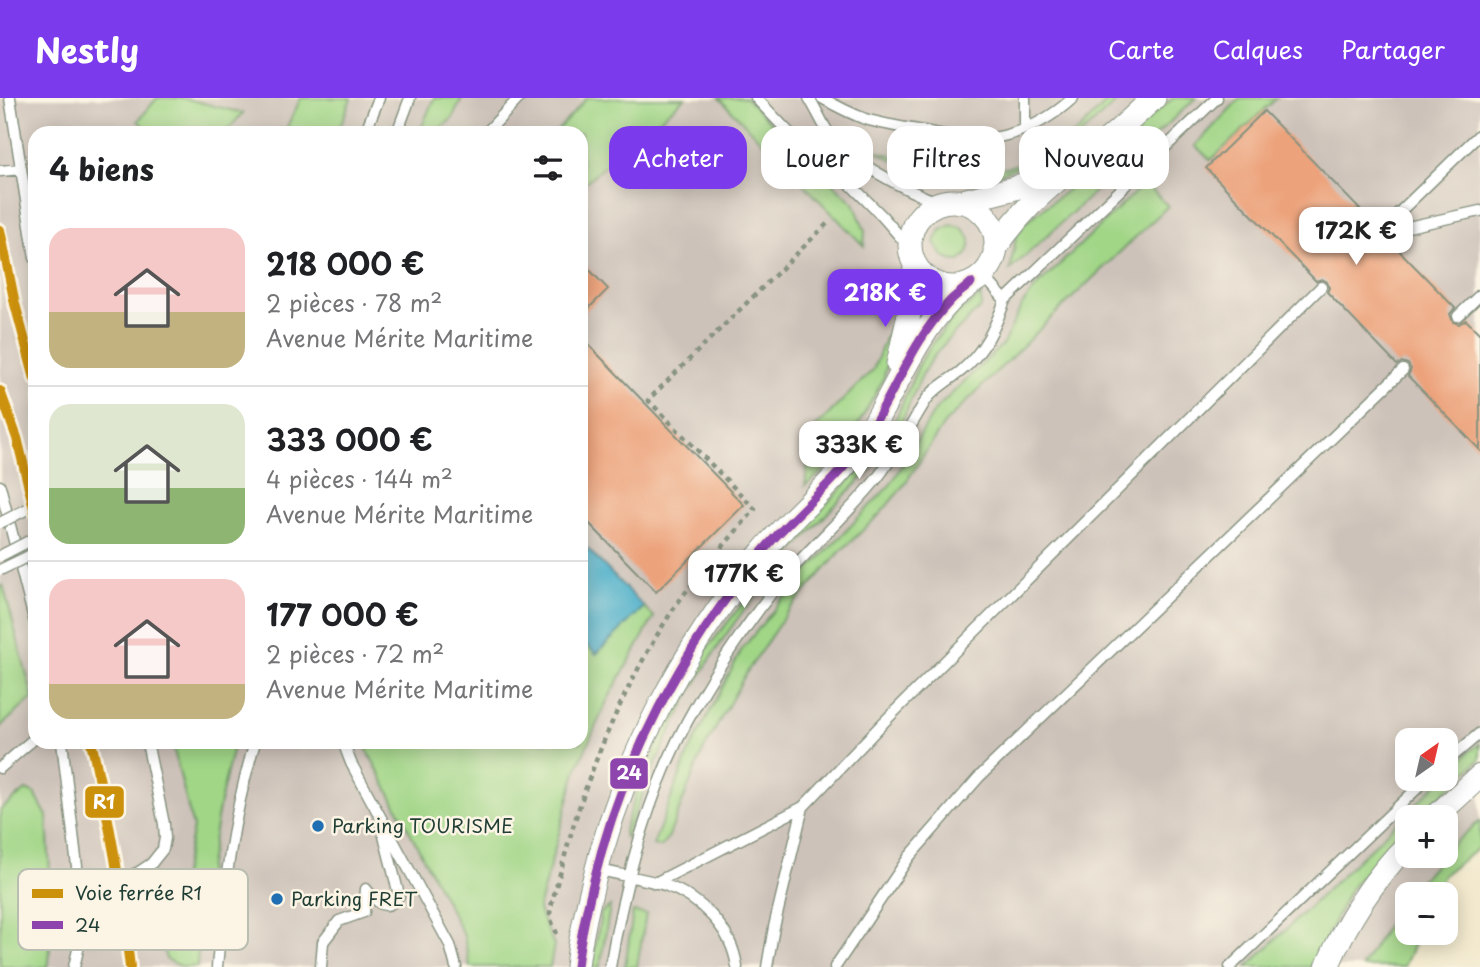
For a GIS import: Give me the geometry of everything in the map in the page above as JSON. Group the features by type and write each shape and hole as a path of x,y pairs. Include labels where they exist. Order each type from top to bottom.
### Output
{"street":[{"path":"1122,126 1154,98"},
{"path":"889,398 913,299 911,232 917,220 925,211 949,202 1019,186"},
{"path":"577,967 582,930 596,869 625,782 667,692 691,650 719,607 762,551 858,449 933,323 950,301 977,279 991,263 995,249 1012,225 1047,189"},
{"path":"949,202 972,206 984,214 993,230 995,249"},
{"path":"912,256 923,275 939,285 953,287 977,279"},
{"path":"1448,805 1480,776"},
{"path":"1327,967 1342,935 1369,890 1395,857"}],"lane":[{"path":"10,98 28,213"},
{"path":"368,126 379,98"},
{"path":"400,126 410,98"},
{"path":"493,126 520,98"},
{"path":"501,126 520,98"},
{"path":"756,98 799,144 846,180 882,216 912,256"},
{"path":"809,98 828,131 846,150 903,187 919,195 949,202"},
{"path":"821,98 848,112 879,123 948,136 984,139 1019,131"},
{"path":"1025,98 1025,126"},
{"path":"1031,126 1051,116 1073,98"},
{"path":"610,967 629,877 668,761 687,722 726,657 782,579 873,483 927,398 963,369 983,348 1005,300 1217,98"},
{"path":"1480,134 1378,233 1480,211"},
{"path":"0,172 21,169"},
{"path":"977,279 1005,300"},
{"path":"659,884 803,807 884,722 1321,287"},
{"path":"1458,316 1480,295"},
{"path":"835,967 909,858 979,777 1403,370"},
{"path":"0,486 28,596"},
{"path":"0,523 28,509"},
{"path":"0,555 28,541"},
{"path":"0,570 28,556"},
{"path":"1458,752 1480,733"},
{"path":"0,768 28,744"},
{"path":"63,749 78,869"},
{"path":"144,869 163,849 166,838 148,749"},
{"path":"227,869 243,782 253,749"},
{"path":"346,749 450,945 456,967"},
{"path":"1230,967 1414,791"},
{"path":"767,967 803,807"},
{"path":"321,967 323,942 339,921 364,912 366,889 375,901 382,905 389,905 399,895 379,813"},
{"path":"596,869 659,884 684,894 710,914 729,939 737,967"}],"path":[{"path":"561,942 550,916 559,877 571,831 613,721 663,626 695,580 755,509 648,400 830,221"}],"shaded area":[{"path":"0,98 1480,98 1480,846 1458,863 1458,805 1395,805 1395,868 1452,868 1443,875 1440,882 1395,882 1395,945 1406,945 1404,967 0,967"}],"green space":[{"path":"157,98 183,98 243,113 231,126 144,126 138,121"},
{"path":"301,98 351,98 341,126 287,126"},
{"path":"434,98 462,98 452,119 443,126 422,126"},
{"path":"587,98 685,98 652,126 609,126 609,162 588,180 588,126 561,126"},
{"path":"719,98 746,98 774,126 761,126 761,141"},
{"path":"1111,98 1121,98 1090,126 1083,126"},
{"path":"1173,98 1196,98 1166,126 1141,126"},
{"path":"1240,98 1277,98 1211,160 1195,146"},
{"path":"1019,164 1019,166 1005,172 1005,168"},
{"path":"808,189 839,189 854,203 865,231 864,246"},
{"path":"1069,189 1098,189 1010,270 1016,237 1026,222"},
{"path":"1139,189 1151,189 1168,206 944,424 904,485 881,513 841,551 787,612 745,675 701,755 669,836 661,847 653,845 689,752 742,649 794,585 891,484 936,409 1003,344 1022,305 1037,286"},
{"path":"951,225 961,227 970,240 969,249 960,261 944,256 935,241 941,230"},
{"path":"981,295 981,307 945,342 927,366 884,454 775,571 714,653 680,713 650,775 625,839 624,830 642,777 699,659 798,533 860,470 884,439 919,364 934,341 957,314"},
{"path":"898,305 902,310 883,380 858,425 825,470 805,486 812,431 873,370"},
{"path":"3,585 28,679 28,702 0,727 0,586"},
{"path":"644,607 654,617 607,701 588,743 588,646 596,654"},
{"path":"1480,744 1480,759 1458,780 1458,763"},
{"path":"174,749 232,749 208,869 184,869 193,828"},
{"path":"367,749 586,749 577,768 538,909 554,945 550,967 470,967 464,936"},
{"path":"26,790 35,794 47,816 50,869 18,869 18,950 50,950 47,967 0,967 0,810"},
{"path":"1430,791 1446,791 1432,805 1415,805"},
{"path":"1480,821 1480,847 1458,864 1458,840"},
{"path":"1395,824 1395,839 1350,889 1312,967 1247,967"},
{"path":"1432,868 1452,868 1443,875 1440,882 1419,882"},
{"path":"610,906 600,967 592,967 601,913"},
{"path":"633,912 646,914 637,967 625,967"},
{"path":"1395,912 1395,945 1414,945 1404,967 1362,967"},
{"path":"164,950 198,950 197,967 182,967 166,959"}],"water":[{"path":"588,549 644,607 596,654 588,646"}],"building":[{"path":"1264,111 1375,225 1370,232 1373,239 1388,239 1455,308 1450,314 1453,322 1459,324 1466,320 1480,334 1480,450 1408,376 1411,369 1408,364 1402,362 1397,365 1327,292 1327,282 1322,279 1316,281 1206,168"},
{"path":"588,268 608,289 588,309"},
{"path":"588,344 744,505 656,592 588,522"}],"rail line":[{"name":"R1","path":"0,230 28,353"},
{"name":"R1","path":"0,391 17,438 28,483"},
{"name":"R1","path":"93,749 116,869"},
{"name":"R1","path":"128,950 130,967"}],"transit line":[{"name":"24","path":"577,967 593,884 620,794 658,709 681,668 733,589 762,552 859,448 924,334 951,300 971,283"}],"place":[{"name":"Parking TOURISME","path":"318,826"},
{"name":"Parking FRET","path":"277,899"}]}
